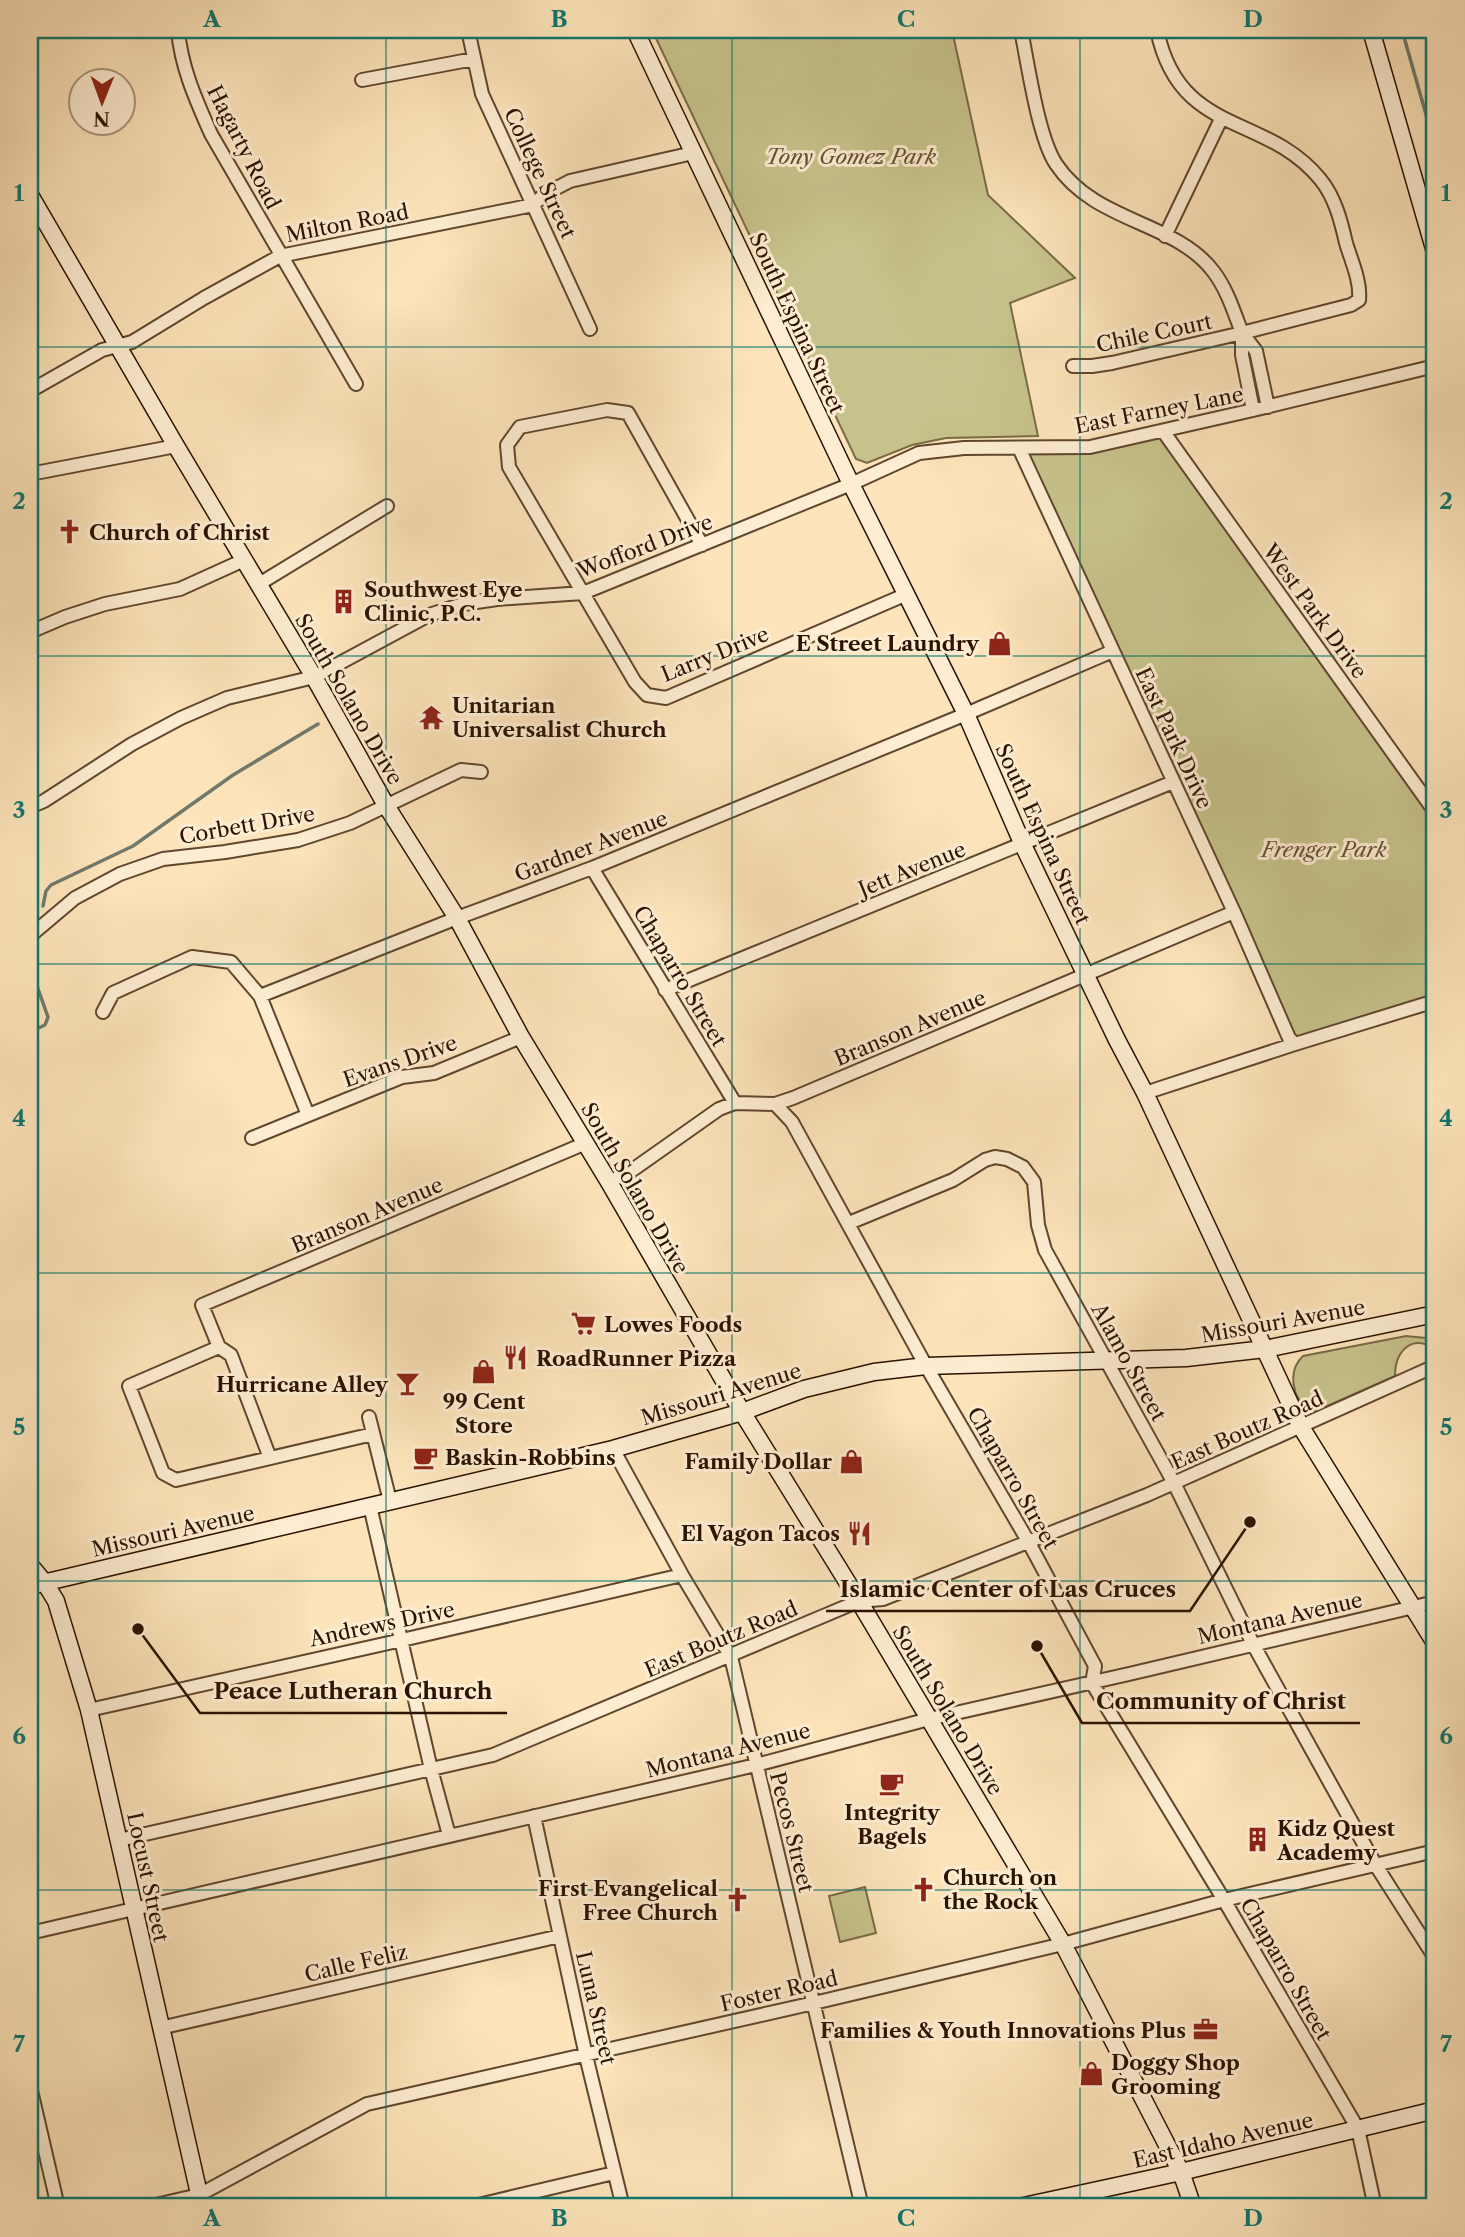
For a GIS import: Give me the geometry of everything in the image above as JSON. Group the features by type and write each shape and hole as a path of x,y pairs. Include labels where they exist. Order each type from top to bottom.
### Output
{"street":[{"name":"Hagarty Road","path":"178,30 186,71 211,134 356,384"},
{"name":"College Street","path":"468,30 482,94 590,329"},
{"name":"South Espina Street","path":"635,30 851,484 966,714 1023,845 1145,1093 1301,1427 1435,1643"},
{"path":"1021,30 1041,125 1054,161 1079,191 1107,209 1192,251 1212,269 1224,288 1242,333 1256,351 1268,407"},
{"path":"1157,30 1173,77 1188,95 1221,118 1165,236"},
{"path":"1371,30 1435,252"},
{"path":"362,80 474,59"},
{"name":"Chile Court","path":"1073,366 1112,363 1242,333 1351,305 1359,300 1358,286 1340,217 1321,180 1300,158 1284,148 1221,118"},
{"name":"Milton Road","path":"30,391 102,350 132,342 280,256 533,205 545,194 570,181 693,153"},
{"name":"South Solano Drive","path":"30,195 314,677 387,807 457,918 521,1037 609,1182 742,1412 859,1601 1063,1944 1181,2172 1193,2207"},
{"path":"1242,333 1242,355 1254,410"},
{"name":"East Farney Lane","path":"851,484 919,453 964,447 1090,447 1435,366"},
{"name":"Larry Drive","path":"702,545 628,413 607,410 520,427 507,445 509,467 635,681 647,695 666,698 907,594"},
{"name":"West Park Drive","path":"1163,432 1430,796 1435,813"},
{"path":"30,474 176,446"},
{"name":"East Park Drive","path":"1019,449 1234,912 1289,1038 1295,1044"},
{"name":"Wofford Drive","path":"30,807 44,801 132,744 181,718 227,698 314,677 429,615 463,604 509,597 583,593 851,484"},
{"path":"259,584 387,506"},
{"path":"30,632 105,604 180,589 244,560"},
{"name":"Gardner Avenue","path":"260,996 592,868 1112,651"},
{"name":"Corbett Drive","path":"30,936 75,898 120,874 163,859 299,840 350,823 461,770 481,772"},
{"name":"Jett Avenue","path":"665,989 1173,782"},
{"name":"Chaparro Street","path":"592,868 735,1103"},
{"name":"Branson Avenue","path":"609,1182 631,1171 719,1109 735,1103 775,1104 793,1098 1234,912"},
{"path":"103,1012 113,993 192,957 231,962 260,996 308,1115"},
{"path":"1145,1093 1435,1001"},
{"name":"Evans Drive","path":"253,1138 402,1077 434,1073 521,1037"},
{"name":"Chaparro Street","path":"775,1104 792,1122 926,1366 1028,1541 1095,1666 1092,1683 1224,1900 1357,2129 1375,2207"},
{"name":"Branson Avenue","path":"219,1348 202,1305 586,1143"},
{"name":"Alamo Street","path":"849,1223 953,1180 985,1160 995,1157 1014,1162 1029,1174 1034,1182 1038,1225 1045,1250 1174,1483 1253,1644 1375,1864 1435,1958"},
{"name":"Missouri Avenue","path":"37,1584 613,1449 742,1412 834,1381 874,1372 926,1366 1186,1358 1265,1349 1435,1314"},
{"path":"270,1458 231,1355 219,1348 129,1386 163,1474 176,1480 373,1434"},
{"name":"East Boutz Road","path":"119,1840 493,1755 859,1601 883,1599 1174,1483 1435,1366"},
{"path":"369,1417 390,1501"},
{"name":"Pecos Street","path":"613,1449 682,1575 731,1657 862,2207"},
{"path":"370,1506 449,1835"},
{"name":"Locust Street","path":"30,1565 37,1584 56,1601 89,1710 200,2201"},
{"name":"Andrews Drive","path":"89,1710 682,1575"},
{"name":"Montana Avenue","path":"30,1933 756,1765 929,1719 1435,1602"},
{"name":"Luna Street","path":"534,1816 586,2056 623,2207"},
{"name":"Foster Road","path":"147,2207 200,2201 367,2104 814,2003 1063,1944 1224,1900 1435,1851"},
{"name":"Calle Feliz","path":"160,2028 560,1936"},
{"path":"30,2086 58,2207"},
{"name":"East Idaho Avenue","path":"1029,2206 1435,2110"},
{"path":"470,2207 614,2173"}],"green space":[{"name":"Tony Gomez Park","path":"652,30 952,30 988,195 1075,278 1010,303 1038,436 946,438 912,445 867,463 856,459"},
{"name":"Frenger Park","path":"1163,431 1435,815 1435,1001 1295,1044 1019,449 1090,447"},
{"path":"1406,1336 1435,1336 1435,1349 1419,1343 1412,1344 1401,1353 1395,1376 1316,1411 1309,1411 1303,1406 1295,1392 1293,1377 1303,1356"},
{"path":"865,1887 876,1933 840,1942 829,1896"}],"waterway":[{"path":"1402,30 1435,146"},
{"path":"43,906 46,891 51,885 133,846 233,775 318,724"},
{"path":"30,1032 45,1025 48,1017 32,972 34,953"}],"place":[{"name":"Church of Christ","path":"69,532"},
{"name":"Southwest Eye Clinic, P.C.","path":"344,601"},
{"name":"E Street Laundry","path":"999,643"},
{"name":"Unitarian Universalist Church","path":"432,717"},
{"name":"Lowes Foods","path":"584,1324"},
{"name":"RoadRunner Pizza","path":"516,1358"},
{"name":"99 Cent Store","path":"484,1372"},
{"name":"Hurricane Alley","path":"408,1384"},
{"name":"Baskin-Robbins","path":"425,1457"},
{"name":"Family Dollar","path":"852,1461"},
{"name":"Islamic Center of Las Cruces","path":"1250,1522"},
{"name":"El Vagon Tacos","path":"860,1533"},
{"name":"Peace Lutheran Church","path":"138,1629"},
{"name":"Community of Christ","path":"1037,1646"},
{"name":"Integrity Bagels","path":"892,1783"},
{"name":"Kidz Quest Academy","path":"1257,1840"},
{"name":"Church on the Rock","path":"923,1889"},
{"name":"First Evangelical Free Church","path":"738,1900"},
{"name":"Families & Youth Innovations Plus","path":"1206,2030"},
{"name":"Doggy Shop Grooming","path":"1091,2074"}]}
